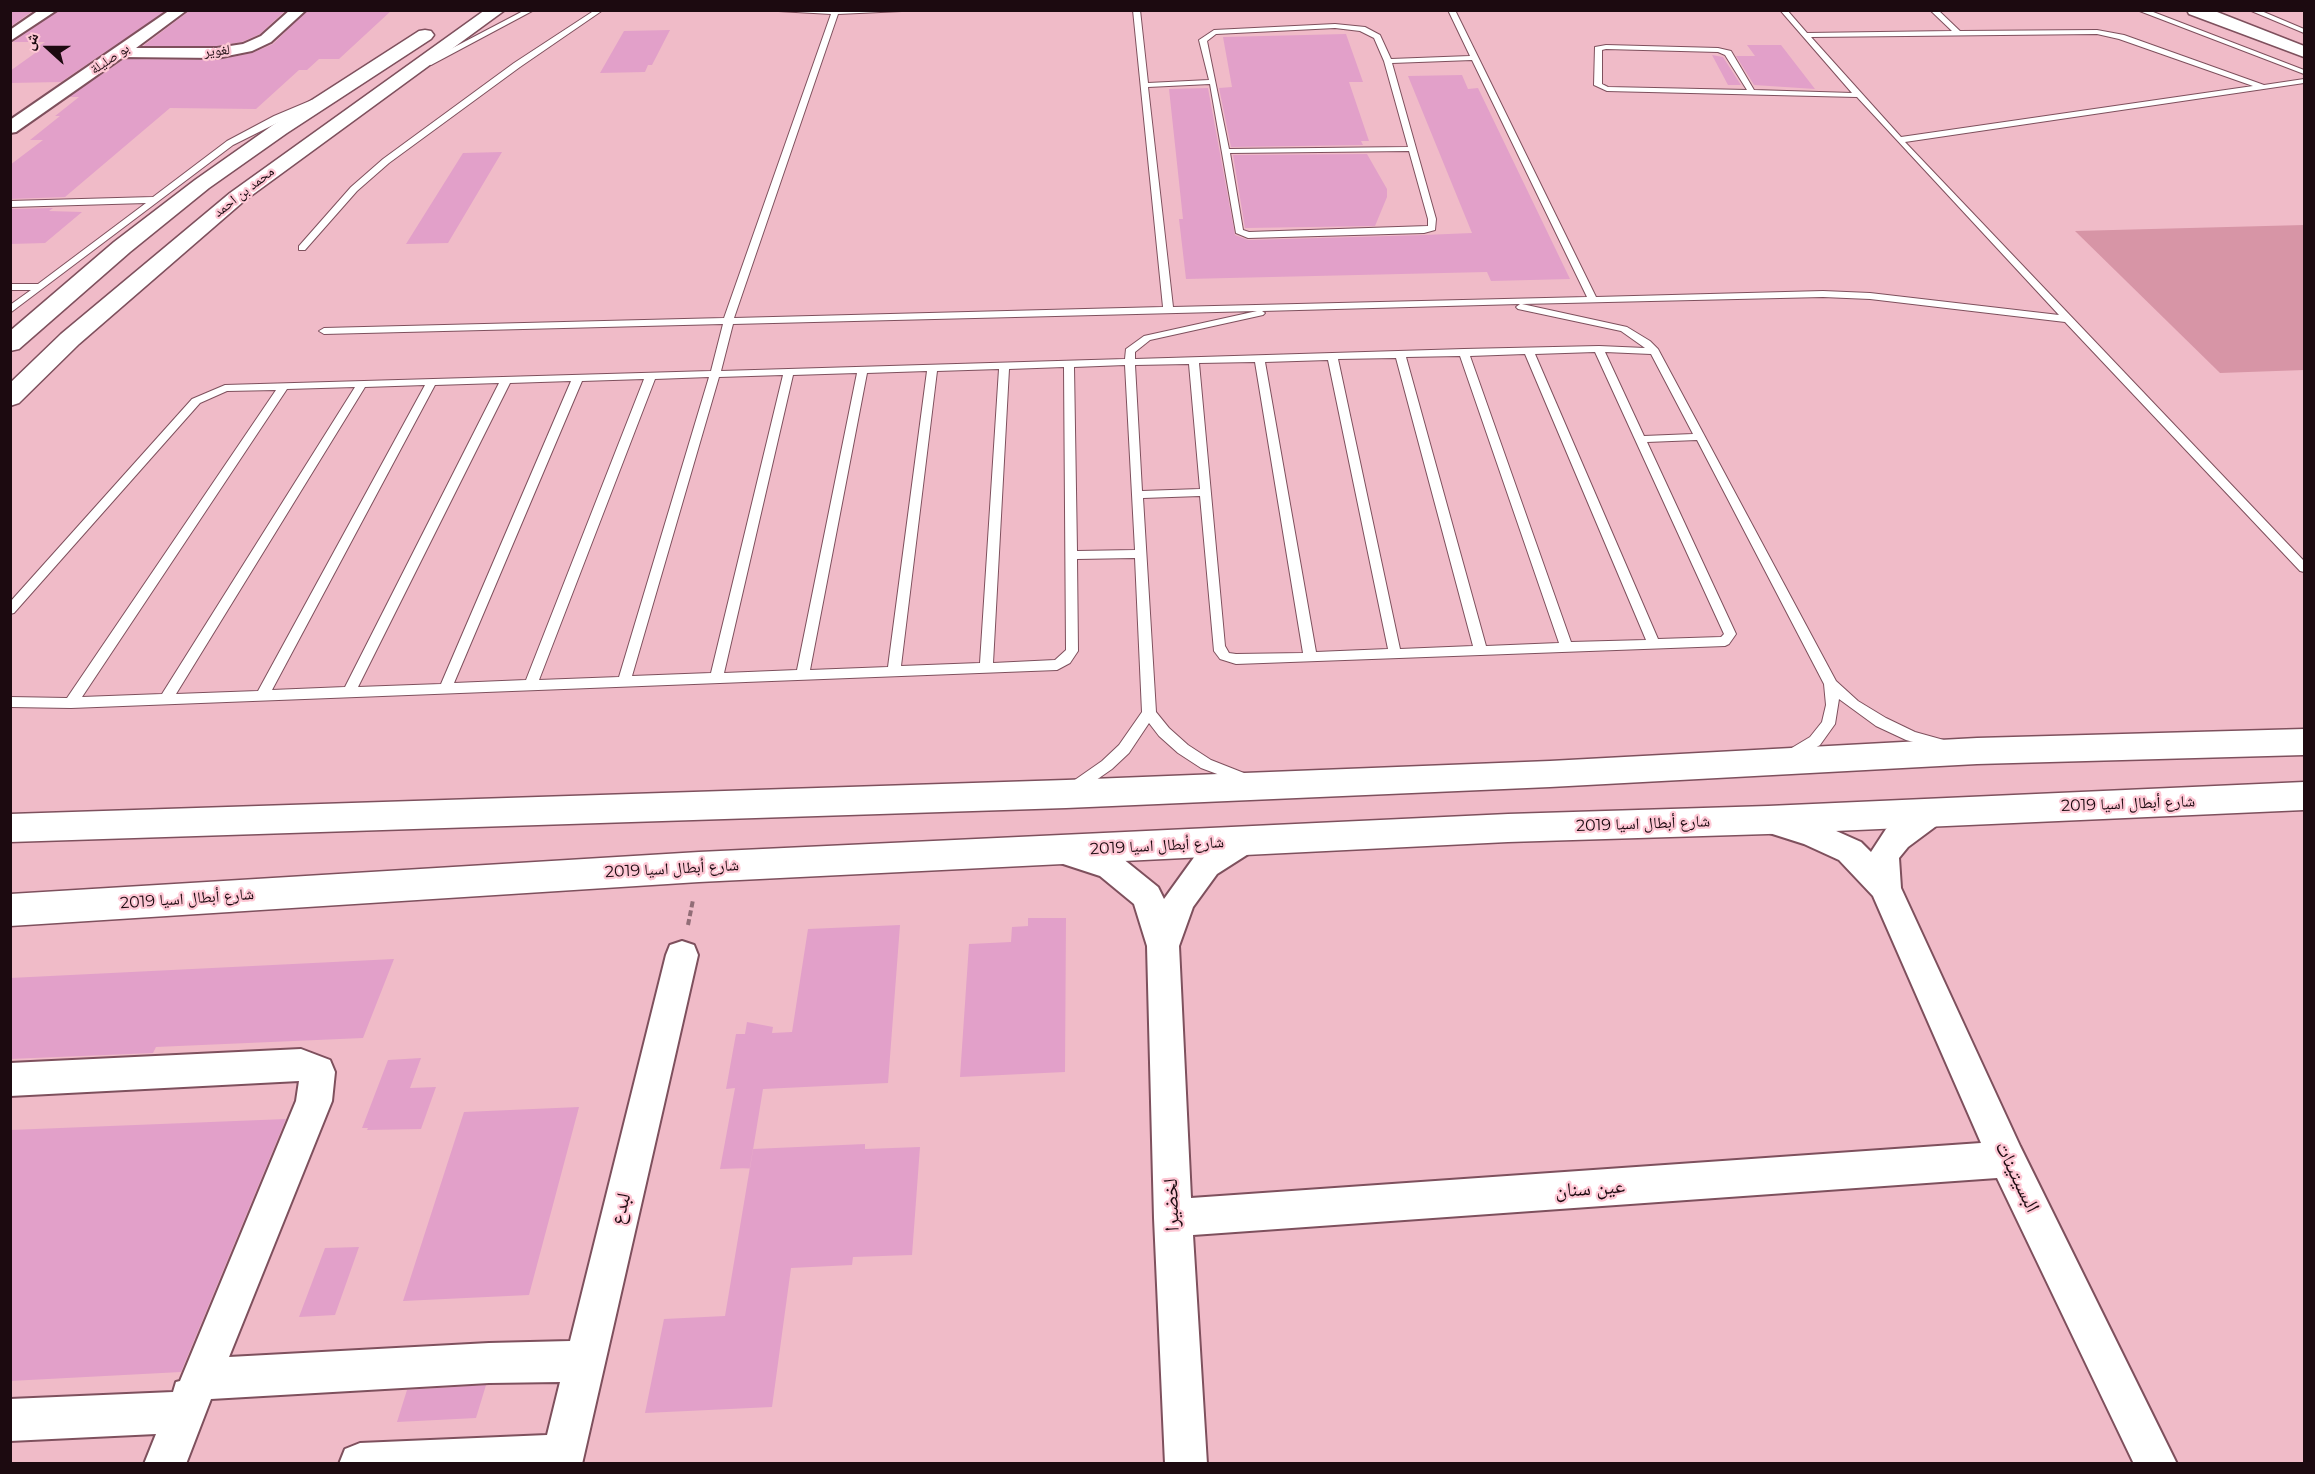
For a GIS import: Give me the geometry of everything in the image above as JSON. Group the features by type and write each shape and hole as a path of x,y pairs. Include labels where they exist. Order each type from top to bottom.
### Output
{"main road":[{"name":"محمد بن احمد","path":"10,344 122,247 194,190 331,96 465,10"},
{"name":"محمد بن احمد","path":"10,398 70,339 237,197 497,10"},
{"path":"2195,10 2304,52"},
{"path":"20,832 198,821 1066,794 1260,784 1550,774 1977,751 2304,742"},
{"name":"شارع أبطال اسيا 2019","path":"10,910 699,867 1508,828 1768,820 2304,796"},
{"path":"10,807 154,813 198,821"}],"street":[{"path":"10,37 50,10"},
{"name":"بو صليلة","path":"10,129 180,10"},
{"name":"لغوير","path":"122,52 217,53 247,48 266,39 299,10"},
{"path":"10,105 45,104"},
{"name":"البسيتينات","path":"1885,888 1884,856 1897,838 1932,812"},
{"name":"البسيتينات","path":"1768,820 1814,835 1850,851 1885,888 2007,1159 2156,1464"},
{"name":"لخضيرا","path":"1163,946 1179,901 1206,865 1242,842"},
{"name":"لخضيرا","path":"1062,851 1111,867 1147,896 1163,946 1173,1218 1186,1464"},
{"name":"لبدع","path":"562,1460 682,955"},
{"path":"10,1080 301,1065 318,1072 314,1101 165,1464"},
{"name":"عين سنان","path":"1173,1218 2007,1159"},
{"path":"10,1420 192,1395 489,1363 585,1361"},
{"path":"360,1464 562,1460"}],"lane":[{"path":"408,73 531,10"},
{"path":"302,248 347,195 386,161 518,65 600,10"},
{"path":"764,10 835,12 920,10"},
{"path":"1136,10 1168,309"},
{"path":"1451,10 1592,298"},
{"path":"1783,10 1899,140 2304,568"},
{"path":"1933,10 1959,34"},
{"path":"2140,10 2304,72"},
{"path":"2252,10 2304,31"},
{"path":"624,682 716,374 729,319 835,12"},
{"path":"1335,26 1362,29 1377,37 1388,62 1432,219 1432,228 1256,234 1239,231 1213,82 1203,40 1214,32 1335,26"},
{"path":"1805,34 2088,32 2107,34 2263,87"},
{"path":"1752,92 1728,53 1718,50 1606,47 1598,49 1598,86 1607,89 1859,95"},
{"path":"1388,62 1474,58"},
{"path":"1899,140 2304,81"},
{"path":"1144,85 1213,82"},
{"path":"10,310 210,158 245,135 278,118 331,96"},
{"path":"1225,151 1413,149"},
{"path":"10,204 154,200"},
{"path":"10,287 38,287"},
{"path":"324,331 729,319 1839,294 2068,319"},
{"path":"1501,303 1624,329 1637,335 1653,351 1831,684 1854,704 1881,722 1911,736 1944,746 1977,751"},
{"path":"1260,784 1232,776 1183,749 1164,732 1149,713 1130,394 1130,351 1148,338 1289,306"},
{"path":"10,610 196,401 225,388 1464,352 1599,349 1653,351"},
{"path":"1194,360 1220,651 1225,656 1236,659 1310,657 1725,641 1730,634 1599,349"},
{"path":"1529,351 1654,644"},
{"path":"1464,352 1567,648"},
{"path":"1400,354 1481,651"},
{"path":"1332,356 1395,654"},
{"path":"1259,358 1310,657"},
{"path":"10,702 71,703 986,669 1057,664 1070,656 1072,651 1069,364"},
{"path":"986,669 1004,366"},
{"path":"894,672 932,368"},
{"path":"802,676 863,369"},
{"path":"716,678 789,372"},
{"path":"530,686 651,375"},
{"path":"445,689 578,378"},
{"path":"349,692 506,380"},
{"path":"262,696 432,382"},
{"path":"166,699 362,384"},
{"path":"71,703 284,386"},
{"path":"1641,439 1700,437"},
{"path":"1137,495 1207,492"},
{"path":"1072,555 1140,554"},
{"path":"1771,762 1796,754 1815,741 1828,724 1833,705 1831,684"},
{"path":"1066,794 1094,775 1124,749 1149,713"}],"path":[{"path":"682,955 699,867"}],"shaded area":[{"path":"2304,225 2304,370 2220,373 2075,231"}],"building":[{"path":"10,10 34,10 10,27"},
{"path":"59,10 164,12 61,82 10,83 10,71 38,51 32,51 45,42 13,42"},
{"path":"286,10 260,34 242,42 217,46 143,46 189,11"},
{"path":"308,10 392,10 339,59 319,59 307,70 299,70 256,109 170,108 65,197 10,199 10,165 43,140 30,140 79,97 69,97 124,59 217,60 252,53 273,44"},
{"path":"670,30 652,65 648,65 645,72 600,73 624,31"},
{"path":"1346,34 1363,82 1349,82 1369,141 1361,141 1363,145 1231,147 1219,88 1232,87 1223,37"},
{"path":"1747,45 1781,45 1815,89 1754,85 1736,56 1755,56"},
{"path":"1712,55 1723,57 1741,85 1728,85"},
{"path":"1462,75 1468,89 1478,88 1570,279 1491,281 1487,272 1186,279 1179,219 1183,219 1169,89 1208,88 1235,235 1248,240 1472,233 1408,76"},
{"path":"502,152 448,243 406,244 463,153"},
{"path":"1367,154 1387,189 1387,197 1375,226 1245,228 1233,155"},
{"path":"53,208 49,211 82,212 45,243 10,244 10,209"},
{"path":"1028,918 1066,918 1065,1072 960,1077 969,944 1011,942 1012,927 1028,926"},
{"path":"900,925 888,1083 763,1089 750,1168 720,1169 735,1088 726,1089 736,1034 745,1034 747,1022 773,1027 772,1033 792,1032 808,929"},
{"path":"394,959 363,1038 156,1047 153,1053 10,1059 10,978"},
{"path":"421,1058 410,1088 436,1087 421,1129 367,1130 368,1128 362,1128 388,1060"},
{"path":"579,1107 529,1295 403,1301 464,1112"},
{"path":"286,1119 181,1372 10,1381 10,1130"},
{"path":"865,1144 865,1149 920,1147 912,1255 853,1257 852,1265 791,1268 772,1407 645,1413 664,1319 725,1316 753,1149"},
{"path":"359,1247 335,1315 299,1317 325,1248"},
{"path":"486,1385 476,1418 397,1422 407,1390"}]}
